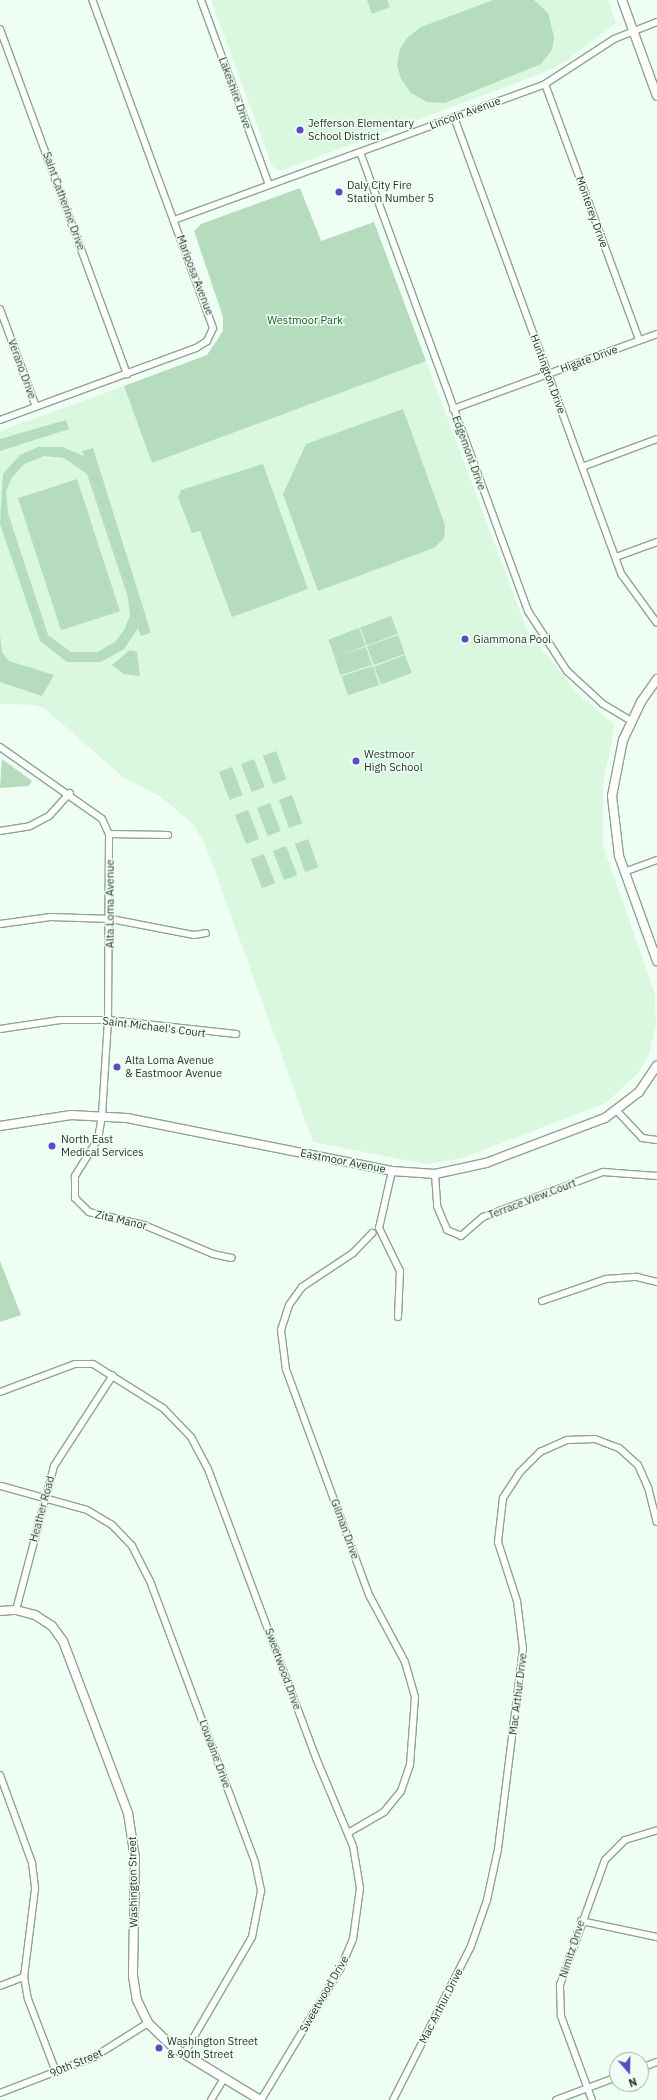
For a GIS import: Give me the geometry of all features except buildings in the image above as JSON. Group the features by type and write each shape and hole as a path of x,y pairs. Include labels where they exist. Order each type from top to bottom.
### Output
{"street":[{"name":"Mariposa Avenue","path":"0,420 196,348 211,335 211,316 92,0"},
{"name":"Lakeshire Drive","path":"201,0 269,185"},
{"path":"622,0 657,96"},
{"name":"Lincoln Avenue","path":"174,220 545,84 633,31 657,22"},
{"name":"Saint Catherine Drive","path":"0,29 127,374"},
{"name":"Monterey Drive","path":"545,84 639,340"},
{"name":"Huntington Drive","path":"454,117 616,558 631,590 657,623"},
{"name":"Edgemont Drive","path":"360,152 528,610 567,671 602,704 631,721"},
{"name":"Verano Drive","path":"0,309 36,407"},
{"name":"Higate Drive","path":"453,409 657,334"},
{"path":"582,467 657,439"},
{"path":"616,558 657,542"},
{"path":"657,679 631,721 618,759 612,796 615,836 624,872 657,961"},
{"name":"Alta Loma Avenue","path":"0,747 70,793 102,819 109,834 111,919 108,1020 102,1116"},
{"path":"0,831 30,826 49,816 70,793"},
{"path":"109,834 168,835"},
{"path":"624,872 657,860"},
{"path":"0,924 52,918 111,919 194,936 206,933"},
{"name":"Saint Michael's Court","path":"0,1029 60,1020 108,1020 236,1034"},
{"name":"Eastmoor Avenue","path":"0,1126 43,1117 102,1116 154,1122 392,1171 434,1174 486,1163 617,1110 639,1092 657,1065"},
{"path":"617,1110 642,1138 657,1140"},
{"name":"Zita Manor","path":"102,1116 98,1139 74,1184 75,1198 83,1209 144,1225 213,1254 232,1258"},
{"path":"392,1171 379,1228 400,1271 398,1317"},
{"name":"Terrace View Court","path":"434,1174 436,1206 447,1230 461,1236 483,1217 603,1172 657,1176"},
{"name":"Gilman Drive","path":"348,1832 380,1816 401,1791 410,1764 415,1697 405,1662 369,1595 286,1370 281,1330 289,1305 302,1287 353,1253 372,1233"},
{"path":"542,1301 606,1279 637,1277 657,1282"},
{"name":"Sweetwood Drive","path":"0,1392 85,1362 112,1375 174,1417 200,1451 348,1832 360,1888 353,1939 340,1969 260,2100"},
{"name":"Heather Road","path":"16,1610 45,1497 62,1453 112,1375"},
{"name":"Mac Arthur Drive","path":"392,2100 470,1946 487,1900 498,1849 523,1649 516,1601 498,1542 503,1498 519,1473 540,1452 567,1440 596,1439 618,1448 638,1465 648,1486 657,1522"},
{"name":"Louvaine Drive","path":"1,1486 45,1497 101,1517 122,1534 140,1558 259,1876 260,1907 252,1937 184,2054"},
{"name":"Washington Street","path":"0,1611 16,1610 44,1620 63,1642 128,1813 135,1858 133,1976 137,2000 148,2023 184,2054 260,2100"},
{"path":"0,1775 34,1877 24,1977 28,1999 56,2072"},
{"name":"Nimitz Drive","path":"592,2100 559,2006 560,1985 598,1872 613,1849 636,1834 657,1830"},
{"path":"581,1921 657,1937"},
{"path":"0,1986 24,1977"},
{"name":"90th Street","path":"0,2093 94,2057 148,2023"},
{"path":"210,2100 224,2078"},
{"path":"556,2100 609,2080"}],"shaded area":[{"path":"211,0 608,0 616,23 565,62 543,73 280,171 272,166"},
{"name":"Westmoor High School","path":"426,361 527,630 576,692 615,725 603,785 603,846 655,994 656,1026 649,1054 638,1073 606,1103 462,1158 426,1164 313,1142 205,844 193,824 161,797 123,777 45,709 36,705 0,704 0,431 124,386 152,463"}],"green space":[{"path":"367,0 387,0 390,7 372,14"},
{"path":"493,0 534,0 548,13 554,37 552,50 541,64 445,103 427,102 411,93 401,79 397,65 400,49 407,38 421,27"},
{"name":"Westmoor Park","path":"300,188 321,241 374,222 426,361 152,463 124,386 207,355 223,331 223,317 194,231 201,224"},
{"path":"403,409 445,525 444,538 434,548 318,591 283,494 306,444"},
{"path":"66,420 69,429 0,451 0,439"},
{"path":"38,447 62,447 84,456 82,451 93,448 151,633 141,636 138,628 124,649 101,662 67,662 40,641 0,524 3,474 20,455","holes":["44,456 64,458 87,474 128,597 130,616 124,630 116,641 98,652 71,652 48,635 8,513 6,492 11,479 24,464"]},
{"path":"263,464 308,589 232,617 200,531 192,533 178,497 181,490"},
{"path":"77,479 120,611 61,630 18,498"},
{"path":"391,616 398,634 367,646 360,628"},
{"path":"359,628 366,646 335,658 328,640"},
{"path":"0,635 2,652 9,661 54,675 42,696 0,682"},
{"path":"398,635 405,654 374,665 367,646"},
{"path":"366,647 372,665 340,675 335,657"},
{"path":"130,650 137,652 140,676 124,674 112,665"},
{"path":"405,655 412,673 381,685 374,667"},
{"path":"373,666 379,685 348,695 342,676"},
{"path":"276,751 286,779 273,784 263,756"},
{"path":"2,759 32,781 29,786 0,788"},
{"path":"254,759 265,787 252,792 241,764"},
{"path":"232,767 243,795 230,800 219,772"},
{"path":"292,795 302,823 289,828 279,800"},
{"path":"270,803 281,831 268,836 257,808"},
{"path":"248,810 259,839 246,844 235,815"},
{"path":"308,839 318,867 305,872 295,844"},
{"path":"286,846 297,875 284,880 273,851"},
{"path":"264,854 275,883 262,888 251,859"},
{"path":"0,1261 21,1315 0,1322"}],"place":[{"name":"Jefferson Elementary School District","path":"300,130"},
{"name":"Daly City Fire Station Number 5","path":"339,192"},
{"name":"Giammona Pool","path":"465,639"},
{"name":"Westmoor High School","path":"356,761"},
{"name":"Alta Loma Avenue & Eastmoor Avenue","path":"117,1067"},
{"name":"North East Medical Services","path":"52,1146"},
{"name":"Washington Street & 90th Street","path":"159,2048"}]}
